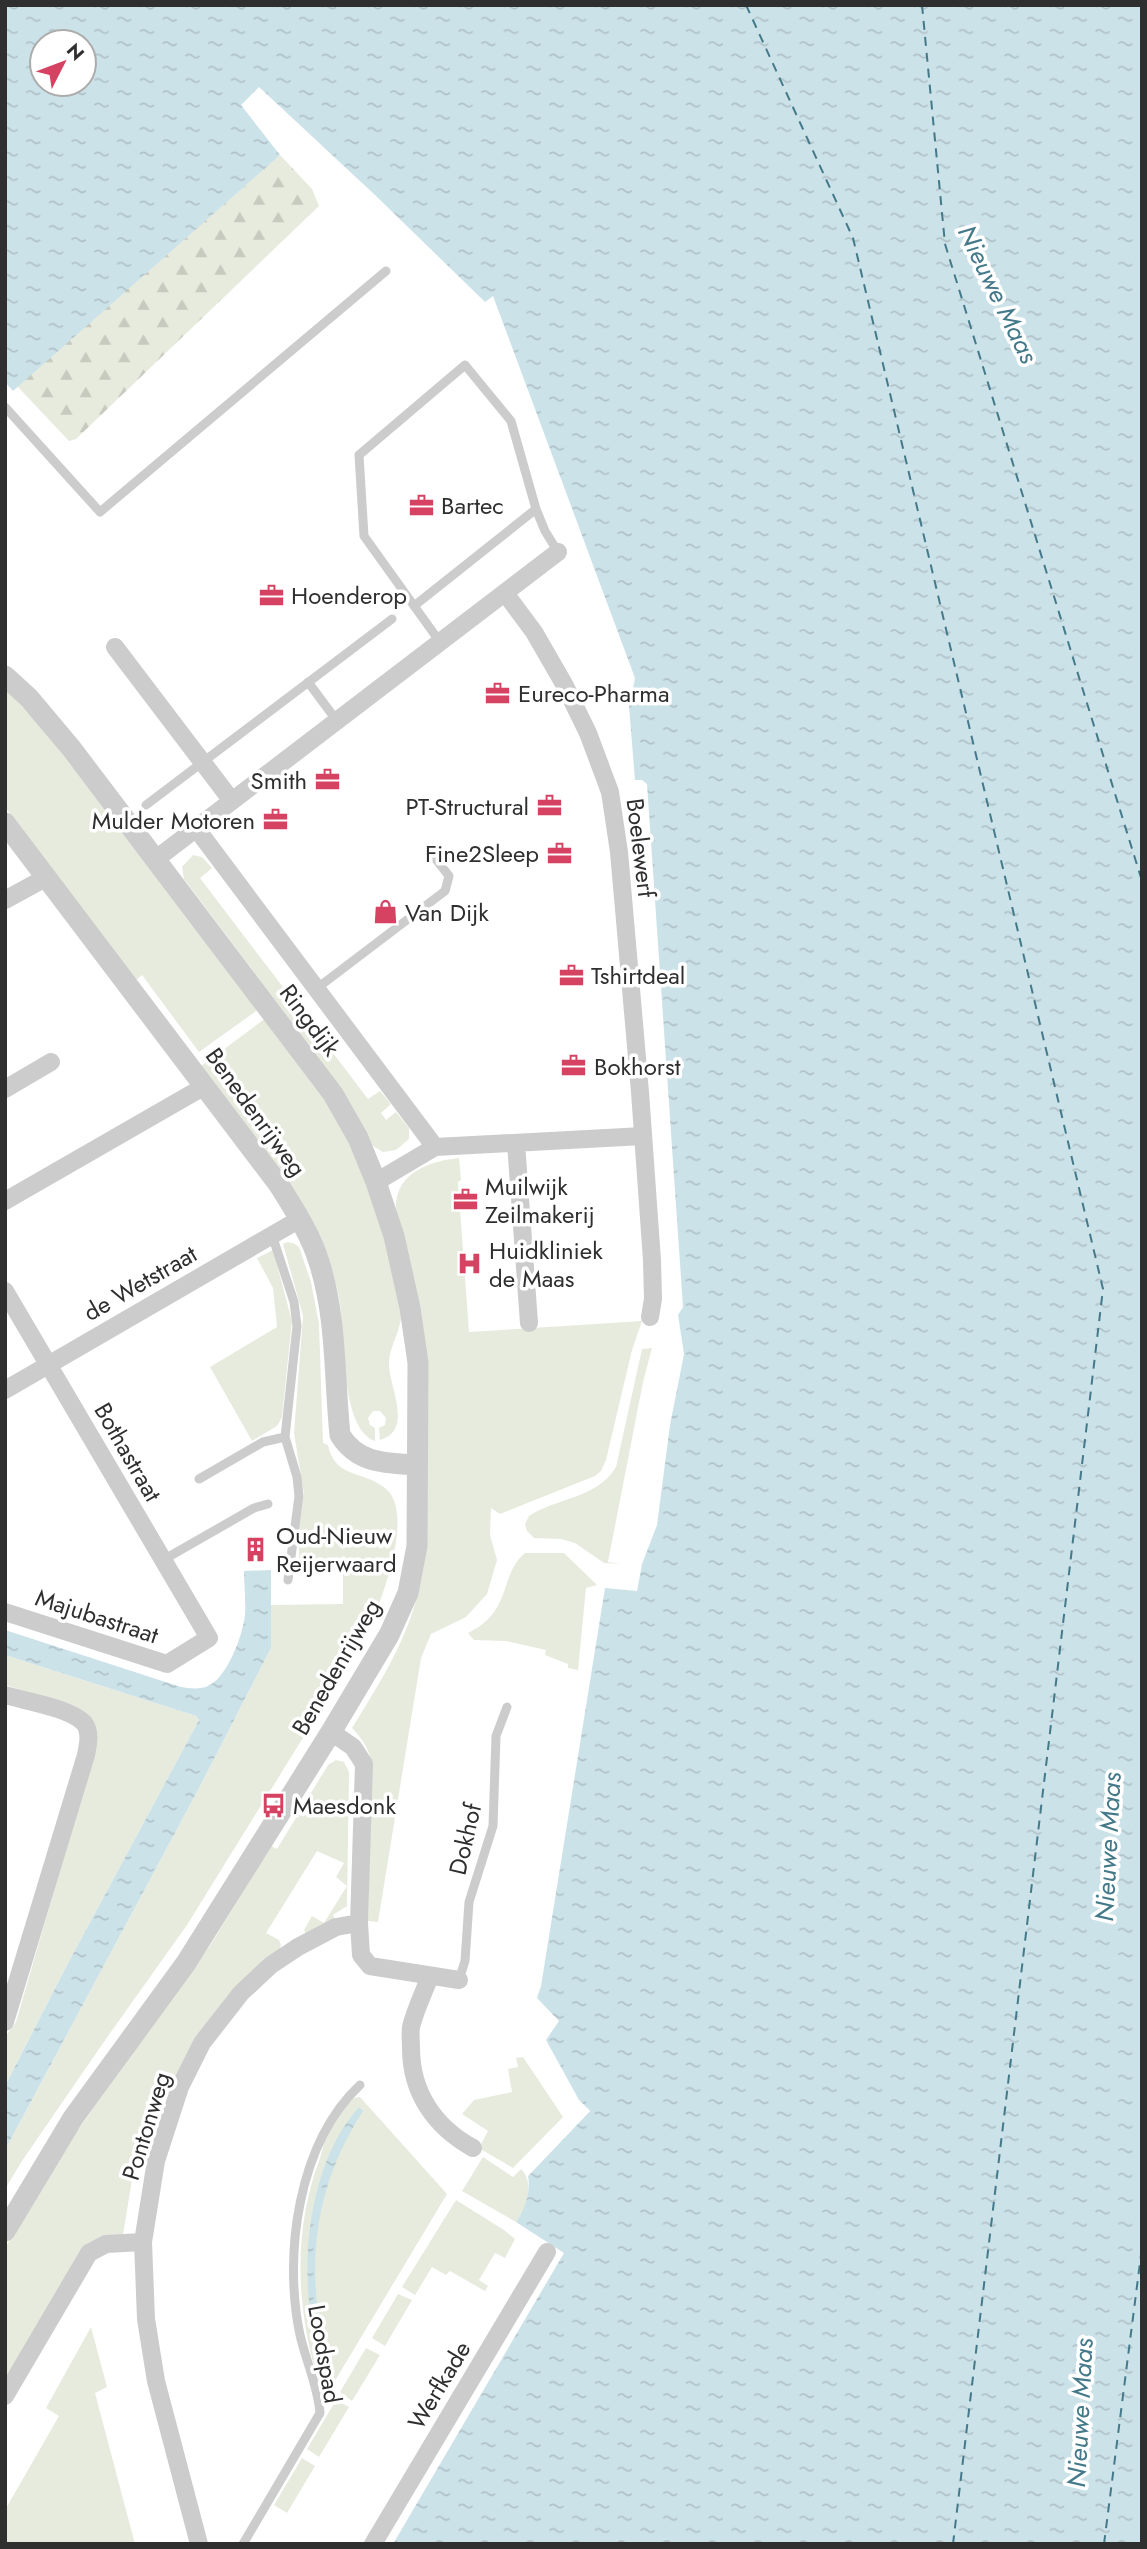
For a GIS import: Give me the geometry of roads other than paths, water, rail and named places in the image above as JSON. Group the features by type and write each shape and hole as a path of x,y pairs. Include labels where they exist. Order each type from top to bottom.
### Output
{"street":[{"path":"156,859 558,552"},
{"name":"Boelewerf","path":"505,593 534,632 564,684 588,733 610,792 620,852 643,1136 652,1260 653,1298 650,1317"},
{"path":"115,648 232,801"},
{"name":"Ringdijk","path":"5,676 29,698 71,748 156,859 333,1094 358,1138 394,1236 410,1308 418,1363 417,1465"},
{"name":"Benedenrijweg","path":"5,822 279,1185 300,1219 318,1259 328,1291 334,1333 340,1435 348,1448 368,1460 417,1465 417,1546 408,1593 389,1634 331,1732 186,1963 73,2118 5,2231"},
{"path":"196,828 435,1147"},
{"path":"5,900 47,877"},
{"path":"5,1089 51,1062"},
{"path":"5,1201 205,1086"},
{"path":"376,1182 435,1147 643,1136"},
{"path":"516,1143 529,1323"},
{"name":"de Wetstraat","path":"5,1390 300,1219"},
{"name":"Bothastraat","path":"5,1290 208,1638"},
{"name":"Majubastraat","path":"5,1612 167,1664 208,1638"},
{"path":"5,1695 71,1714 85,1724 89,1738 5,2022"},
{"path":"331,1732 353,1747 364,1764 359,1923 361,1955 370,1966 459,1980"},
{"name":"Pontonweg","path":"199,2544 156,2381 146,2319 144,2242 156,2161 180,2087 202,2043 241,1993 271,1965 298,1947 336,1927 359,1923"},
{"path":"430,1976 411,2027 411,2066 419,2095 440,2124 455,2138 473,2148"},
{"path":"5,2396 89,2253 106,2244 144,2242"},
{"name":"Werfkade","path":"373,2544 547,2252"}],"lane":[{"path":"5,407 100,512 386,271"},
{"path":"440,642 364,536 359,455 465,365 511,421 536,509 558,552"},
{"path":"414,606 536,509"},
{"path":"146,805 392,619"},
{"path":"308,682 337,721"},
{"path":"316,989 445,891 449,876 435,858"},
{"path":"272,1235 294,1301 297,1326 285,1437 297,1477 299,1496 289,1580"},
{"path":"199,1479 263,1442 285,1437"},
{"path":"163,1560 254,1508 268,1504"},
{"name":"Dokhof","path":"459,1980 465,1961 469,1902 492,1826 496,1735 507,1707"},
{"name":"Loodspad","path":"243,2544 320,2413 319,2399 299,2333 294,2270 297,2218 306,2180 326,2127 335,2112 360,2085"}],"water":[{"name":"Nieuwe Maas","path":"5,5 1142,5 1142,2544 393,2544 564,2253 516,2222 526,2200 528,2176 590,2111 579,2100 546,2040 559,2021 537,1998 605,1588 637,1591 642,1564 657,1525 670,1425 684,1354 678,1315 683,1307 647,784 642,780 635,780 628,694 633,688 635,678 493,296 485,302 259,87 241,105 280,155 13,391 5,382"},
{"path":"271,1570 271,1648 5,2150 5,2086 199,1720 196,1716 5,1655 5,1630 181,1687 205,1687 215,1681 228,1665 241,1633 245,1615 244,1571"},
{"path":"359,2107 363,2111 345,2142 332,2173 317,2236 317,2301 328,2374 320,2359 313,2329 307,2272 308,2242 319,2183 329,2155 342,2129"}],"place":[{"name":"Bartec","path":"421,505"},
{"name":"Hoenderop","path":"271,595"},
{"name":"Eureco-Pharma","path":"498,693"},
{"name":"Smith","path":"327,780"},
{"name":"PT-Structural","path":"549,806"},
{"name":"Mulder Motoren","path":"275,820"},
{"name":"Fine2Sleep","path":"559,853"},
{"name":"Van Dijk","path":"385,912"},
{"name":"Tshirtdeal","path":"571,975"},
{"name":"Bokhorst","path":"574,1066"},
{"name":"Muilwijk Zeilmakerij","path":"465,1200"},
{"name":"Huidkliniek de Maas","path":"469,1264"},
{"name":"Oud-Nieuw Reijerwaard","path":"256,1549"},
{"name":"Maesdonk","path":"273,1805"}]}
